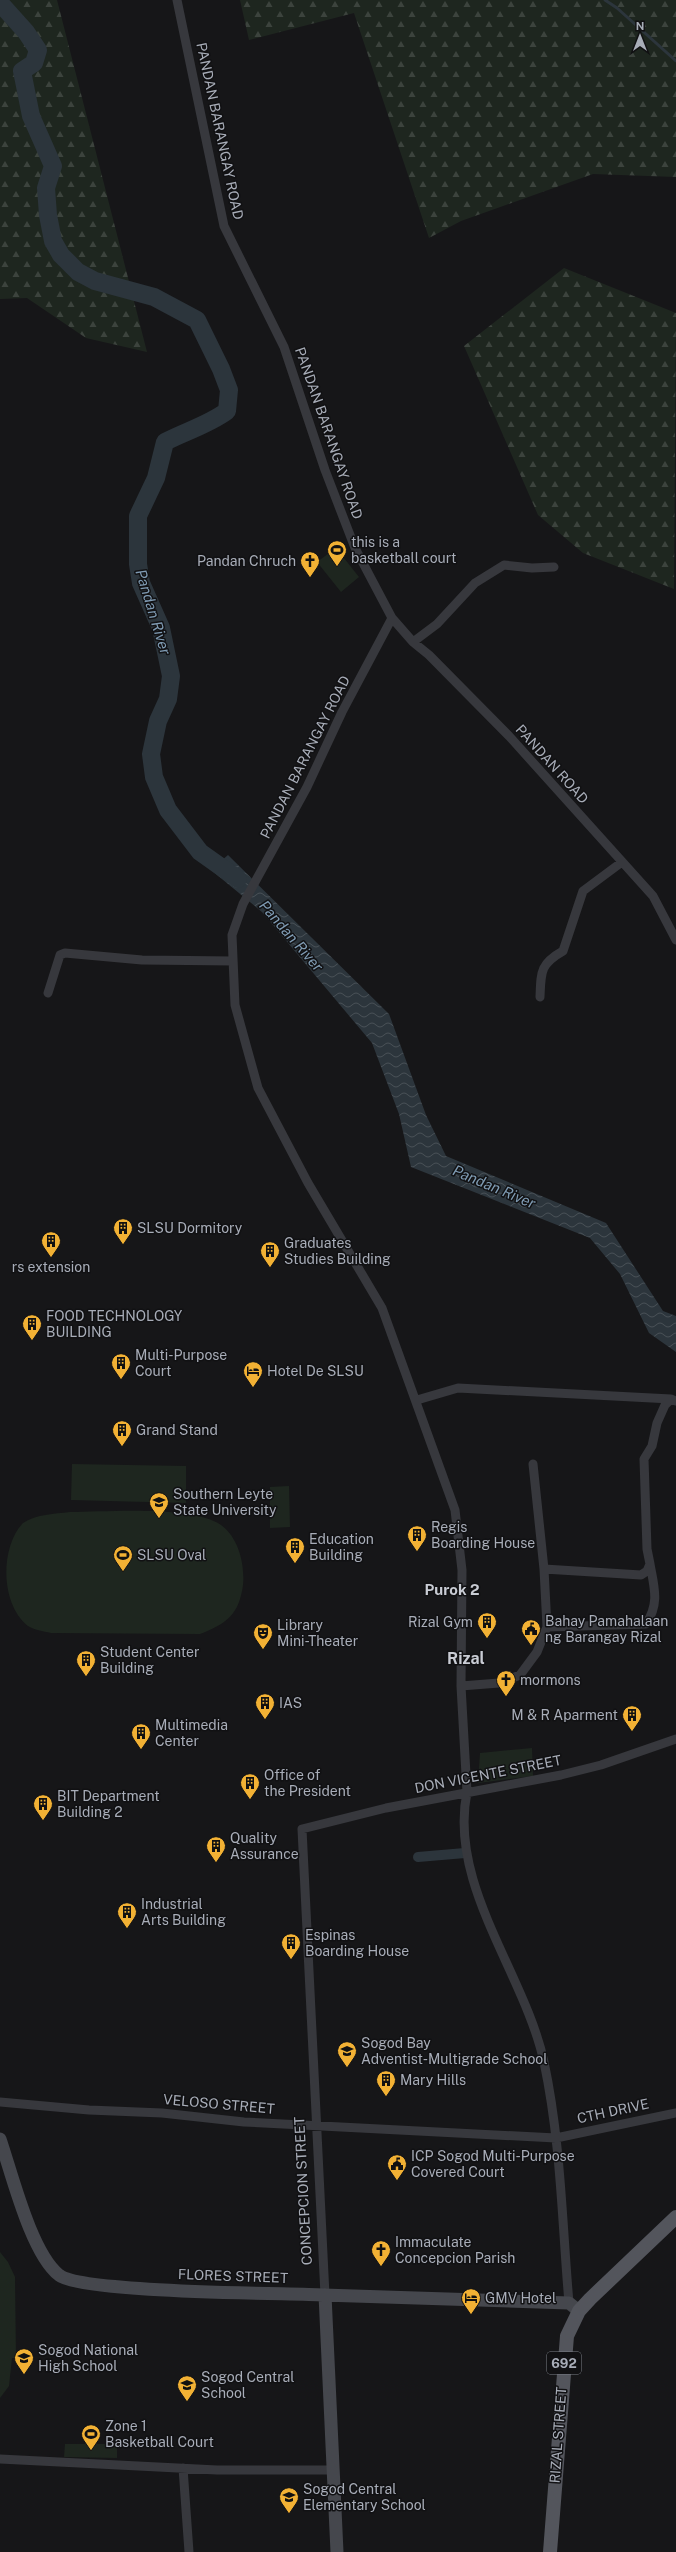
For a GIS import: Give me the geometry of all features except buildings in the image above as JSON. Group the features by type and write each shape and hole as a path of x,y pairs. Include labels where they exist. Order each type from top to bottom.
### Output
{"main road":[{"name":"RIZAL STREET","path":"550,2552 567,2336 574,2307 676,2217"}],"street":[{"name":"PANDAN BARANGAY ROAD","path":"177,0 224,226 284,347 325,470 355,548 392,618 260,875 243,904 232,935 235,1005 258,1088 308,1183 382,1308 417,1400 455,1510 462,1570 461,1686 467,1792 464,1806 468,1863 487,1919 527,2010 543,2061 556,2138 574,2307"},
{"path":"413,642 437,624 475,583 504,565 532,568 554,567"},
{"name":"PANDAN ROAD","path":"392,618 413,642 429,655 509,736 653,896 676,940"},
{"path":"540,997 541,973 549,959 563,951 582,891 622,862"},
{"path":"48,993 60,955 65,953 142,960 233,961"},
{"path":"417,1400 458,1388 674,1400"},
{"path":"547,1627 646,1624 654,1611 655,1598 647,1549 644,1459 652,1446 657,1423 665,1405 674,1400"},
{"path":"461,1686 499,1683 520,1675 537,1652 547,1627 544,1569 533,1464"},
{"path":"544,1569 641,1575 647,1571 650,1564"},
{"name":"DON VICENTE STREET","path":"302,1829 386,1808 561,1775 601,1765 676,1739"},
{"name":"CONCEPCION STREET","path":"302,1829 337,2552"},
{"name":"VELOSO STREET","path":"0,2102 89,2110 162,2113 244,2122 556,2138"},
{"name":"CTH DRIVE","path":"556,2138 676,2113"},
{"name":"FLORES STREET","path":"0,2139 37,2245 48,2264 60,2277 80,2283 134,2288 325,2295 574,2307"},
{"path":"0,2459 183,2468 334,2470"},
{"path":"183,2468 189,2552"}],"green space":[{"path":"0,0 57,0 147,352 86,338 27,298 0,299"},
{"path":"240,0 676,0 676,177 593,174 461,221 429,238 354,13 249,40"},
{"path":"564,268 676,313 674,589 583,553 538,515 464,346"},
{"name":"this is a basketball court","path":"336,548 359,577 341,592 317,562"},
{"path":"72,1464 186,1466 186,1503 71,1500"},
{"path":"289,1486 290,1527 270,1528 270,1487"},
{"name":"SLSU Oval","path":"70,1512 170,1512 208,1519 221,1525 232,1537 240,1552 242,1561 243,1585 238,1604 234,1611 224,1622 200,1634 51,1633 28,1626 19,1616 12,1604 8,1590 6,1575 10,1546 15,1533 23,1523 28,1520 40,1516"},
{"path":"532,1748 533,1776 478,1783 480,1753"},
{"path":"0,2252 8,2262 15,2277 16,2358 12,2358 9,2386 0,2398"},
{"name":"Zone 1 Basketball Court","path":"65,2444 117,2444 117,2458 64,2457"}],"water":[{"path":"228,855 389,1014 426,1115 446,1156 606,1223 663,1311 676,1316 676,1352 649,1333 620,1274 590,1238 411,1167 399,1114 372,1043 262,912 211,870"}],"waterway":[{"path":"605,0 617,8 676,61"},
{"name":"Pandan River","path":"0,3 26,32 38,50 34,63 22,71 31,116 53,166 46,188 48,215 53,241 61,255 78,272 95,281 154,297 197,320 221,369 229,390 227,411 205,424 165,442 156,478 138,516 138,564 141,583 161,628 171,676 168,699 158,721 151,754 154,777 168,810 200,852 238,879"},
{"path":"418,1857 465,1853"}],"place":[{"name":"this is a basketball court","path":"337,567"},
{"name":"Pandan Chruch","path":"310,578"},
{"name":"SLSU Dormitory","path":"123,1245"},
{"name":"rs extension","path":"51,1258"},
{"name":"Graduates Studies Building","path":"270,1268"},
{"name":"FOOD TECHNOLOGY BUILDING","path":"32,1341"},
{"name":"Multi-Purpose Court","path":"121,1380"},
{"name":"Hotel De SLSU","path":"253,1388"},
{"name":"Grand Stand","path":"122,1447"},
{"name":"Southern Leyte State University","path":"159,1519"},
{"name":"Regis Boarding House","path":"417,1552"},
{"name":"Education Building","path":"295,1564"},
{"name":"SLSU Oval","path":"123,1572"},
{"name":"Rizal Gym","path":"487,1639"},
{"name":"Bahay Pamahalaan ng Barangay Rizal","path":"531,1646"},
{"name":"Library Mini-Theater","path":"263,1650"},
{"name":"Student Center Building","path":"86,1677"},
{"name":"mormons","path":"506,1697"},
{"name":"IAS","path":"265,1720"},
{"name":"M & R Aparment","path":"632,1732"},
{"name":"Multimedia Center","path":"141,1750"},
{"name":"Office of the President","path":"250,1800"},
{"name":"BIT Department Building 2","path":"43,1821"},
{"name":"Quality Assurance","path":"216,1863"},
{"name":"Industrial Arts Building","path":"127,1929"},
{"name":"Espinas Boarding House","path":"291,1960"},
{"name":"Sogod Bay Adventist-Multigrade School","path":"347,2068"},
{"name":"Mary Hills","path":"386,2097"},
{"name":"ICP Sogod Multi-Purpose Covered Court","path":"397,2181"},
{"name":"Immaculate Concepcion Parish","path":"381,2267"},
{"name":"GMV Hotel","path":"471,2315"},
{"name":"Sogod National High School","path":"24,2375"},
{"name":"Sogod Central School","path":"187,2402"},
{"name":"Zone 1 Basketball Court","path":"91,2451"},
{"name":"Sogod Central Elementary School","path":"289,2514"}],"district":[{"name":"Purok 2","path":"452,1590"},
{"name":"Rizal","path":"466,1658"}]}
